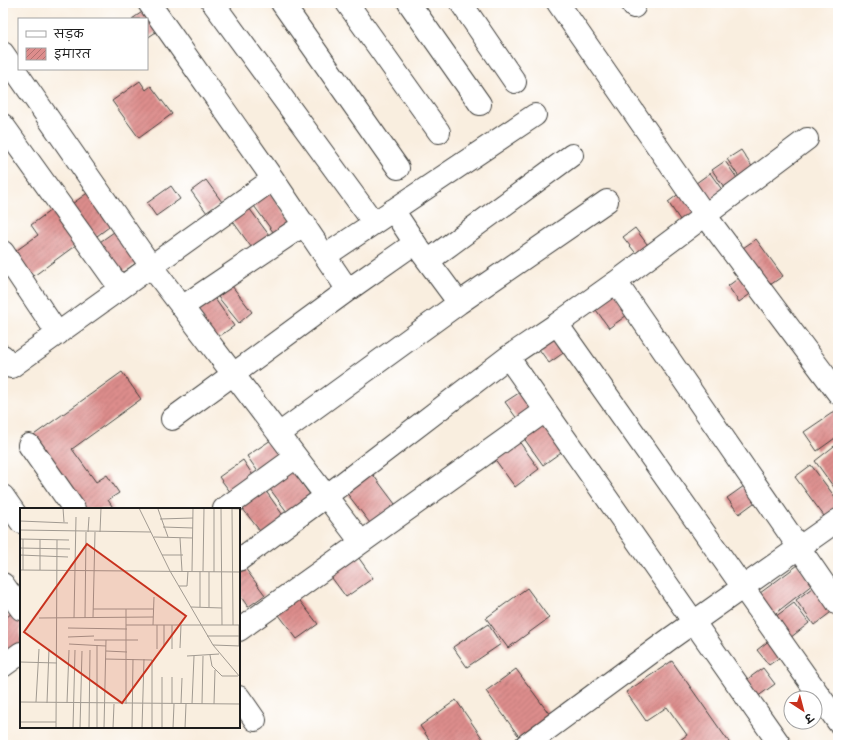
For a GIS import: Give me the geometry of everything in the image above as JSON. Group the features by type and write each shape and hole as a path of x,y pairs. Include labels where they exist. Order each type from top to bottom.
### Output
{"street":[{"path":"149,3 305,224 348,290"},
{"path":"213,3 374,223"},
{"path":"282,3 398,168"},
{"path":"347,3 439,132"},
{"path":"409,3 480,104"},
{"path":"461,3 515,82"},
{"path":"558,3 705,215 838,393"},
{"path":"3,53 151,266 361,542"},
{"path":"326,256 535,115"},
{"path":"3,124 120,288"},
{"path":"240,559 326,497 508,357 616,282 807,139"},
{"path":"428,261 572,155"},
{"path":"3,356 11,367 273,178"},
{"path":"279,434 459,303 607,201"},
{"path":"393,210 459,303"},
{"path":"182,307 305,224"},
{"path":"172,419 348,290 415,243"},
{"path":"3,252 58,334"},
{"path":"616,282 838,604"},
{"path":"557,324 838,722"},
{"path":"508,357 780,745"},
{"path":"240,629 545,411"},
{"path":"29,445 73,508"},
{"path":"225,508 296,457"},
{"path":"3,496 20,521"},
{"path":"526,745 693,622 838,520"},
{"path":"3,584 20,608"},
{"path":"3,666 20,654"},
{"path":"240,698 255,720"}],"building":[{"path":"148,8 162,28 148,37 148,18 133,18"},
{"path":"140,81 146,90 151,86 172,114 139,138 112,101"},
{"path":"741,150 753,168 739,177 727,159"},
{"path":"725,161 737,178 724,187 712,170"},
{"path":"710,173 723,191 705,204 692,186"},
{"path":"206,180 222,202 207,213 191,191"},
{"path":"171,186 180,199 156,216 147,203"},
{"path":"266,187 293,224 276,236 249,199"},
{"path":"93,189 117,221 93,239 69,206"},
{"path":"684,190 699,211 682,223 668,202"},
{"path":"246,204 272,239 254,251 229,216"},
{"path":"55,207 80,242 31,278 13,253 38,235 31,225"},
{"path":"121,227 143,258 119,275 97,244"},
{"path":"635,228 650,248 638,256 623,237"},
{"path":"756,239 783,276 767,287 740,250"},
{"path":"744,274 756,290 739,302 728,286"},
{"path":"232,286 252,312 239,323 218,297"},
{"path":"614,292 630,313 609,328 594,307"},
{"path":"213,296 234,326 214,340 194,309"},
{"path":"556,331 569,349 549,363 536,345"},
{"path":"122,372 141,399 72,449 96,482 107,475 119,493 108,500 113,508 80,508 31,437"},
{"path":"522,391 537,411 520,423 505,402"},
{"path":"838,409 838,436 817,451 804,432"},
{"path":"543,422 564,450 543,465 523,437"},
{"path":"271,440 285,461 261,476 247,456"},
{"path":"518,440 539,469 515,487 494,458"},
{"path":"838,443 838,493 815,461"},
{"path":"243,460 254,477 231,493 219,477"},
{"path":"811,465 838,501 838,511 827,520 795,477"},
{"path":"291,468 313,499 290,516 267,485"},
{"path":"368,468 398,508 373,527 342,487"},
{"path":"751,481 762,497 739,514 727,498"},
{"path":"263,487 285,518 263,535 239,504"},
{"path":"356,554 373,578 346,597 329,574"},
{"path":"798,565 813,584 772,616 756,596"},
{"path":"245,568 265,595 248,607 240,595 240,571"},
{"path":"816,585 834,610 814,625 796,600"},
{"path":"527,588 549,618 508,648 486,618"},
{"path":"293,592 318,624 297,639 273,607"},
{"path":"794,603 809,623 790,638 775,617"},
{"path":"16,610 20,616 20,645 3,657 3,620"},
{"path":"488,624 501,644 467,667 453,647"},
{"path":"775,636 787,652 769,665 757,650"},
{"path":"672,661 731,745 673,745 687,735 667,707 646,721 626,692"},
{"path":"763,668 775,684 757,697 745,681"},
{"path":"516,669 553,719 523,742 486,691"},
{"path":"456,700 487,745 433,745 420,726"}]}
